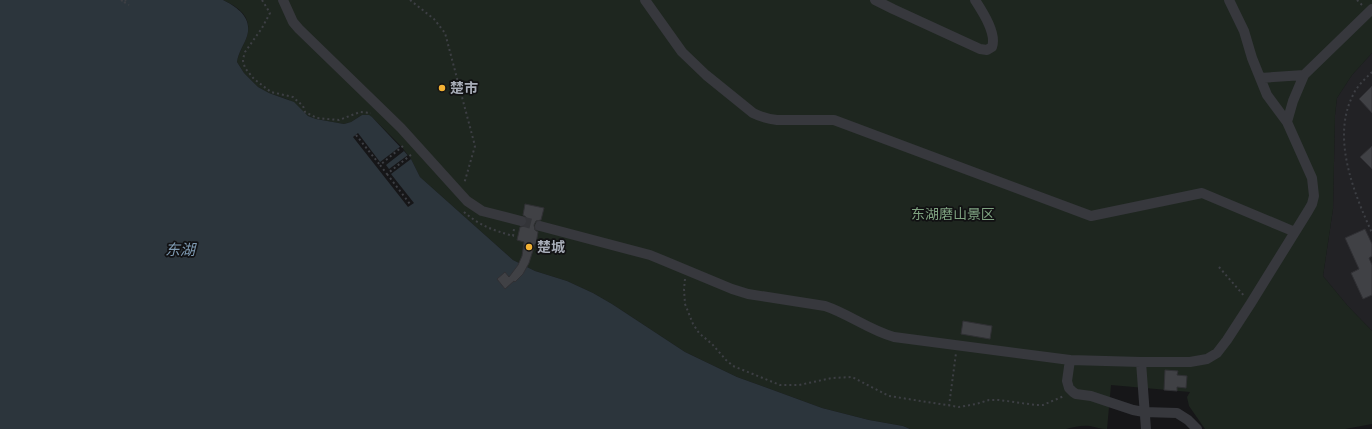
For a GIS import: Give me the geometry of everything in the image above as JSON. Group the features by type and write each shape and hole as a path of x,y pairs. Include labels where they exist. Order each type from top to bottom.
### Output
{"lane":[{"path":"283,0 293,22 299,29 401,128 461,195 482,211 519,221"},
{"path":"645,0 682,52 706,75 761,117 777,120 834,120 1091,216 1202,193 1295,232"},
{"path":"875,0 980,49 987,50 993,45 992,35 984,15 975,0"},
{"path":"540,226 650,255 732,289 748,294 825,306 883,334 894,337 1070,360 1182,363 1207,359 1213,356 1220,349 1251,303 1312,204 1314,196 1312,178 1287,122 1268,95 1260,78 1244,31 1229,0"},
{"path":"1287,122 1290,109 1304,75 1372,9"},
{"path":"1260,78 1304,75"},
{"path":"1070,360 1067,381 1069,388 1076,394 1091,396 1123,407 1144,412 1177,413 1184,417 1197,429"},
{"path":"1141,362 1146,429"}],"path":[{"path":"121,0 125,1 129,5"},
{"path":"262,0 270,13 262,28 245,52 243,62 245,68 251,76 270,92 293,97 303,106 305,112 317,118 339,120 360,112 375,114"},
{"path":"410,0 434,19 445,33 475,146 461,195"},
{"path":"1372,72 1356,90 1350,102 1345,123 1344,138 1349,174 1372,233"},
{"path":"356,135 410,204"},
{"path":"380,165 404,145 412,154 387,174"},
{"path":"462,210 484,226 513,236 519,221"},
{"path":"1219,267 1251,303"},
{"path":"688,271 684,285 684,296 688,314 699,333 733,366 780,385 799,385 832,378 852,377 889,396 959,407 989,400 1042,405 1073,392"},
{"path":"949,406 957,345"}],"shaded area":[{"path":"1372,53 1372,331 1347,305 1323,276 1333,209 1335,115 1337,98 1352,75"}],"green space":[{"name":"东湖磨山景区","path":"223,0 1372,0 1372,53 1352,75 1337,98 1335,115 1333,209 1323,276 1347,305 1372,331 1372,424 1345,429 1205,429 1189,406 1187,397 1190,392 1111,385 1107,429 1090,426 1078,426 1066,429 910,429 903,426 869,420 822,408 737,377 685,352 593,293 567,281 535,271 513,260 420,177 411,159 401,146 372,117 362,115 351,122 344,124 316,119 308,116 289,100 269,93 258,87 244,73 237,62 248,32 247,20 240,10"}],"water":[{"name":"东湖","path":"0,0 223,0 244,15 248,26 248,32 237,62 244,73 258,87 269,93 294,102 308,116 316,119 344,124 351,122 362,115 369,115 372,117 411,159 420,177 513,260 535,271 567,281 593,293 685,352 737,377 822,408 869,420 903,426 910,429 0,429"}],"pier":[{"path":"358,133 380,162 401,146 404,151 386,165 389,169 408,155 411,159 391,174 414,203 408,207 353,137"}],"building":[{"path":"1372,86 1372,113 1359,99"},
{"path":"1372,146 1372,169 1360,157"},
{"name":"楚城","path":"525,204 544,208 541,220 536,221 534,225 535,230 538,232 536,244 523,274 505,289 497,279 505,272 509,277 518,265 522,256 524,242 517,240 520,227 525,226 527,222 526,217 523,215"},
{"path":"1365,229 1372,244 1372,256 1369,258 1372,265 1372,295 1363,299 1351,273 1359,269 1345,238"},
{"path":"963,321 992,326 990,339 961,334"},
{"path":"1165,370 1178,371 1177,375 1187,376 1186,388 1177,387 1177,391 1164,390"}],"tunnel":[{"path":"521,221 540,226"}],"place":[{"name":"楚市","path":"442,88"},
{"name":"楚城","path":"529,247"}]}
